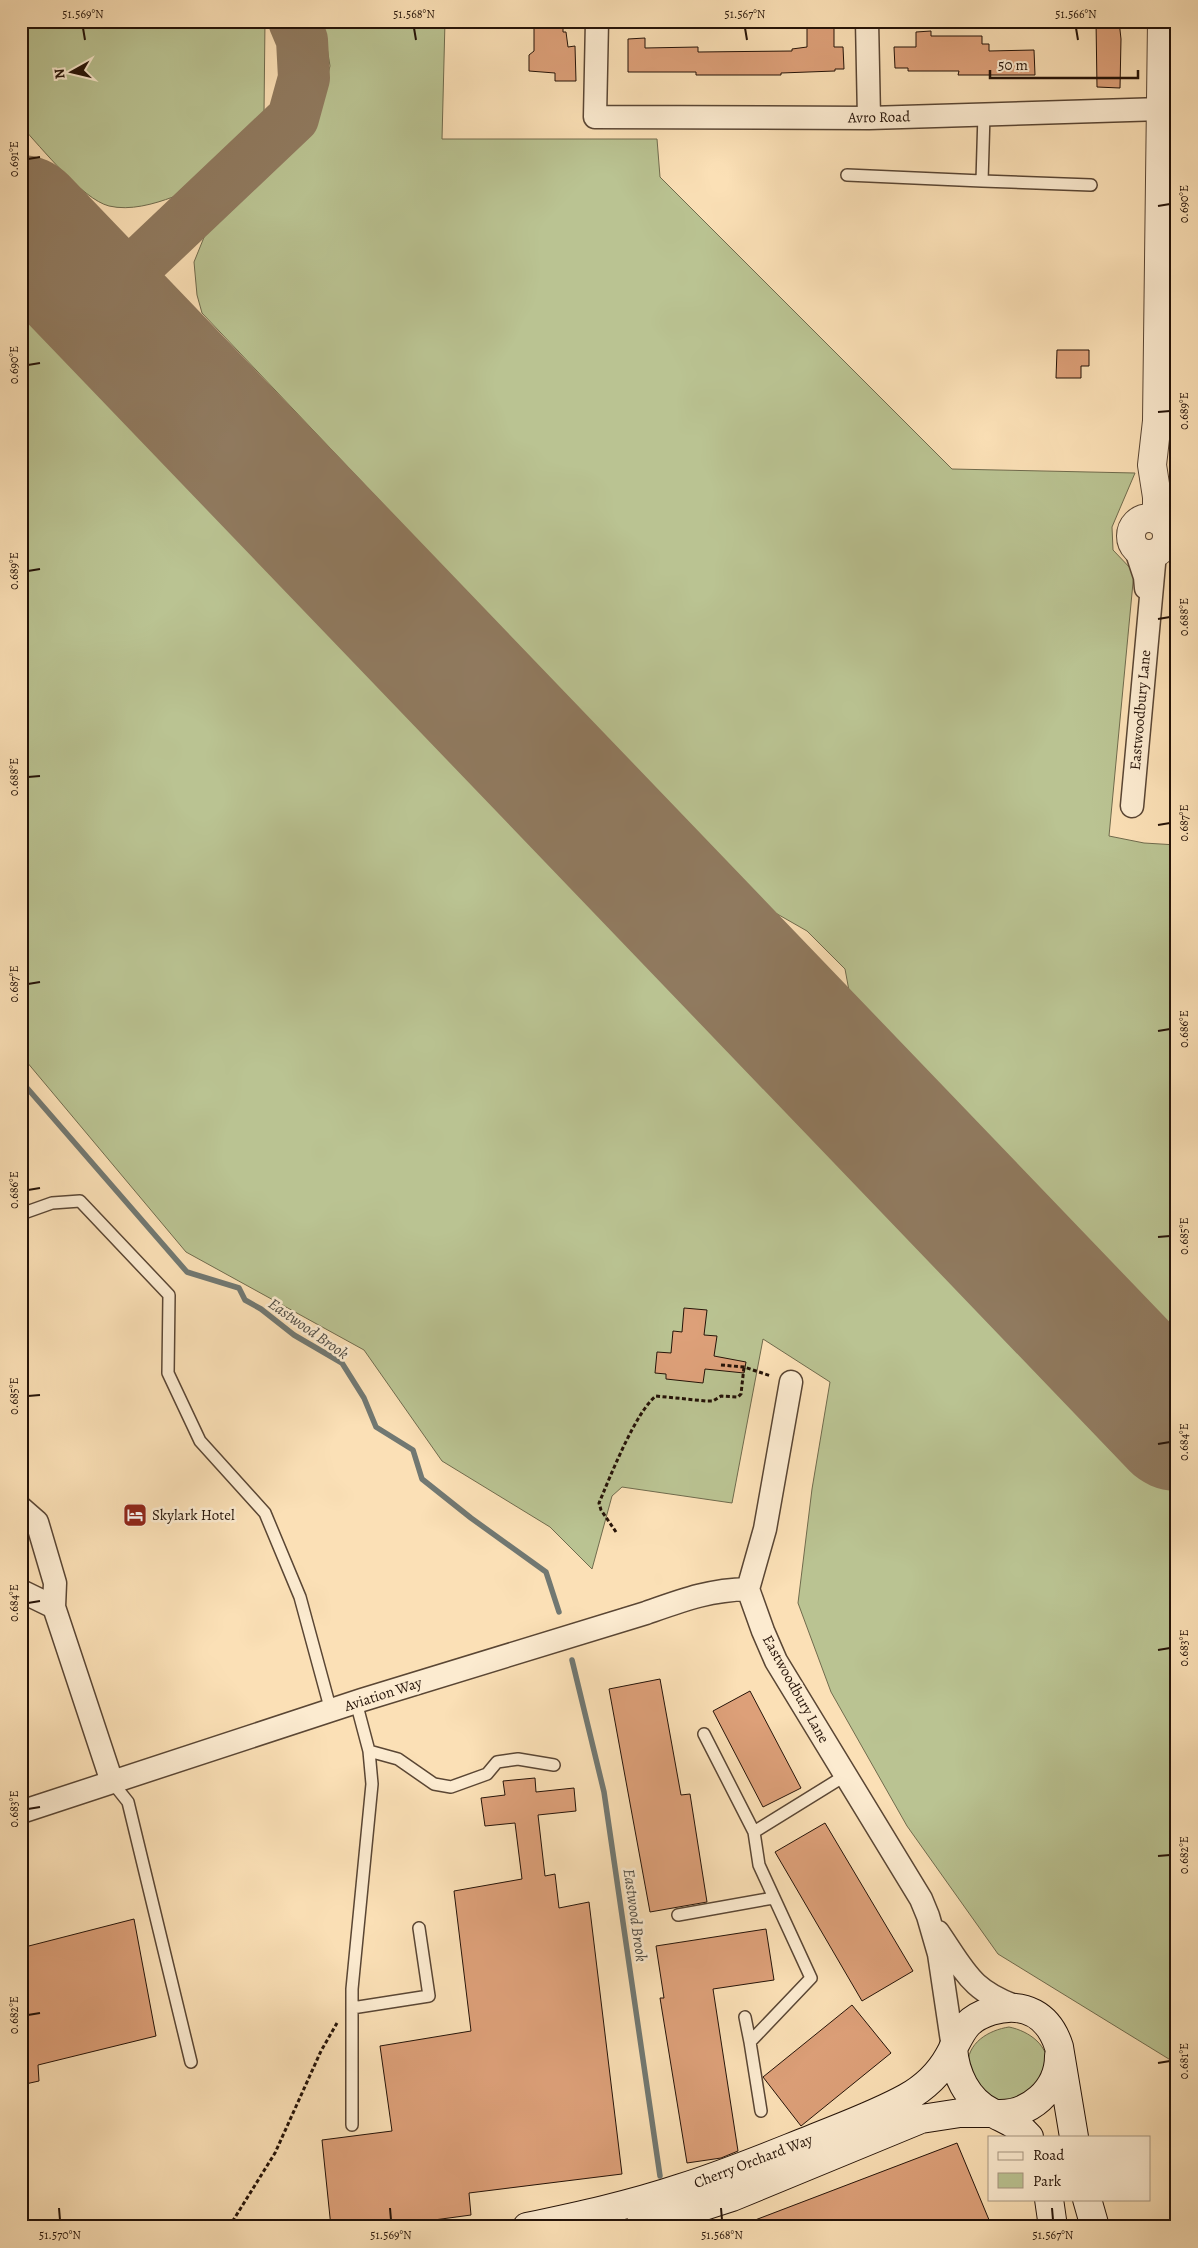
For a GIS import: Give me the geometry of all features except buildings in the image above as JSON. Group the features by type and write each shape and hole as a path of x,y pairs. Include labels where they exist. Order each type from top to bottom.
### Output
{"main road":[{"name":"Eastwoodbury Lane","path":"1158,536 1139,496 1152,465 1157,421 1162,21"},
{"path":"953,2048 965,2026 978,2016 1006,2008 1020,2008"},
{"name":"Eastwoodbury Lane","path":"1020,2008 1034,2012 1045,2020 1056,2037 1074,2136"},
{"path":"994,2114 1013,2114 1026,2109 1049,2089 1060,2061 1059,2047"},
{"name":"Eastwoodbury Lane","path":"953,2048 962,2084 976,2103 1015,2124 1029,2136"},
{"name":"Cherry Orchard Way","path":"527,2227 595,2212 682,2188 779,2152 876,2112 906,2098 928,2083 944,2064 953,2048"},
{"name":"Cherry Orchard Way","path":"639,2227 732,2197 921,2119 960,2113 994,2114"},
{"path":"1049,2200 1053,2227"},
{"path":"1087,2200 1095,2227"}],"street":[{"name":"Avro Road","path":"596,21 595,117 869,118 1162,109"},
{"path":"867,21 869,118"},
{"name":"Eastwoodbury Lane","path":"1132,806 1148,614 1158,536"},
{"path":"748,1589 765,1530 791,1382"},
{"path":"21,1508 37,1522 56,1583 54,1607 112,1782"},
{"name":"Eastwoodbury Lane","path":"748,1589 776,1661 907,1874 928,1916 966,1974 979,1989 992,1997 1020,2008"},
{"name":"Aviation Way","path":"21,1812 356,1702 636,1616 692,1596 720,1590 748,1589"},
{"path":"21,1591 54,1607"},
{"name":"Eastwoodbury Lane","path":"928,1916 943,1974 953,2048"}],"lane":[{"path":"982,181 984,114"},
{"path":"847,175 1091,186"},
{"path":"21,1214 52,1203 80,1202 169,1295 168,1373 200,1441 264,1513 300,1597 331,1711"},
{"path":"352,2125 352,1989 372,1784 369,1751 356,1702"},
{"path":"704,1734 754,1832 759,1865 811,1978 750,2042"},
{"path":"369,1751 398,1760 434,1784 451,1787 488,1774 498,1762 518,1759 554,1765"},
{"path":"754,1832 846,1774"},
{"path":"112,1782 128,1802 191,2062"},
{"path":"678,1915 773,1898"},
{"path":"352,2008 429,1996 419,1928"},
{"path":"746,2017 761,2111"}],"path":[{"path":"721,1365 744,1367 791,1382"},
{"path":"616,1532 601,1510 599,1503 625,1445 649,1402 656,1396 706,1401 713,1401 721,1396 738,1397 741,1394 744,1367"},
{"path":"229,2227 275,2153 333,2026 352,2008"}],"green space":[{"path":"21,21 265,21 264,113 173,197 133,207 109,206 87,194 21,126"},
{"path":"320,21 445,21 442,139 657,139 660,177 952,469 1135,473 1112,527 1113,550 1134,572 1109,836 1144,843 1177,845 1177,1347 850,996 845,969 807,931 765,907 202,313 197,295 194,262 209,225 306,130 319,110 330,66 326,41"},
{"path":"21,308 49,318 716,1013 728,1042 786,1089 1020,1326 1177,1491 1177,2064 998,1954 907,1826 831,1692 798,1603 812,1489 830,1382 763,1339 732,1503 622,1487 612,1496 592,1569 550,1527 442,1461 364,1350 186,1252 21,1055"},
{"path":"1009,2027 1024,2032 1037,2041 1046,2054 1047,2070 1041,2082 1025,2103 987,2102 970,2075 968,2059 971,2051 980,2039 994,2031"}],"waterway":[{"name":"Eastwood Brook","path":"21,1081 187,1272 239,1288 245,1300 261,1309 294,1335 342,1363 364,1398 376,1427 413,1450 422,1479 471,1518 546,1572 559,1612"},
{"name":"Eastwood Brook","path":"572,1660 604,1792 660,2176"}],"taxiway":[{"path":"54,256 76,268 97,276 118,274 129,270 141,262 293,118 304,78 302,40 294,21"},
{"path":"132,337 128,307 129,298 132,281 141,262"}],"runway":[{"path":"21,221 1177,1425"}],"place":[{"name":"Skylark Hotel","path":"135,1515"}]}
